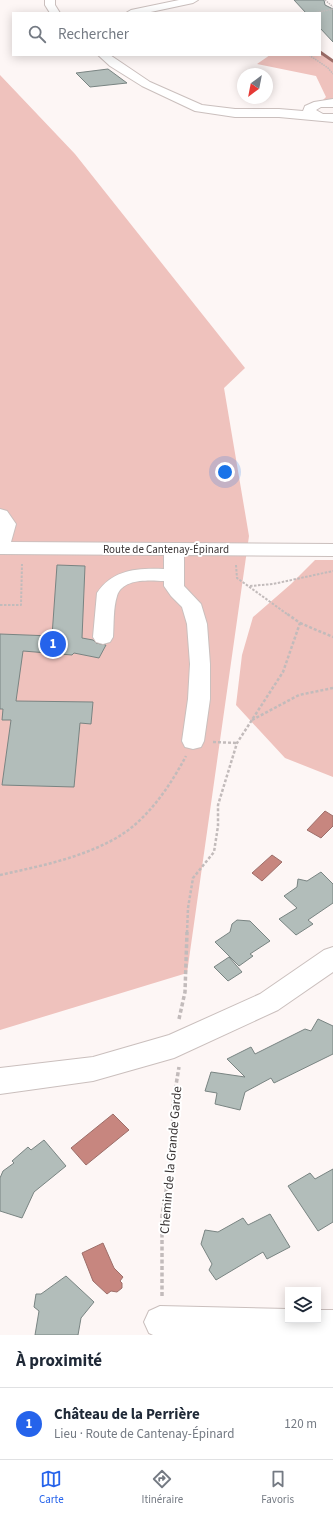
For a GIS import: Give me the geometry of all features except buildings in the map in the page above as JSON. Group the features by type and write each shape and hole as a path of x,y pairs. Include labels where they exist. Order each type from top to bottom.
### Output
{"street":[{"path":"50,0 50,5 54,12"},
{"path":"136,12 193,0"},
{"path":"104,56 114,64 146,84 199,108 235,113 313,111 333,118"},
{"path":"313,111 318,104 333,103"},
{"path":"0,515 7,524 0,548"},
{"name":"Route de Cantenay-Épinard","path":"0,548 333,550"},
{"path":"174,549 174,586 178,592 191,604 197,624 200,664 199,699 193,741"},
{"path":"103,637 107,593 120,580 142,574 174,575"},
{"path":"0,1081 93,1069 174,1046 269,1002 333,958"},
{"path":"160,1322 333,1326"}],"path":[{"path":"325,0 333,8"},
{"path":"318,12 333,8"},
{"path":"310,56 328,68 333,74"},
{"path":"0,605 21,605 22,560"},
{"path":"250,586 273,584 333,571"},
{"path":"300,623 333,637"},
{"path":"251,721 299,695 333,688"},
{"path":"0,875 40,866 88,852 122,835 163,792 180,767 193,741 237,743"},
{"name":"Chemin de la Grande Garde","path":"160,1322 162,1216 172,1155 173,1104 180,1069 174,1046"}],"shaded area":[{"path":"321,53 333,62 333,101 322,101 326,97 316,76 257,64 269,56 321,56"},
{"path":"0,75 75,154 245,368 224,388 249,536 187,973 0,1030"},
{"path":"315,560 333,560 333,777 285,758 236,705 242,655 253,617 291,584"},
{"path":"325,811 333,816 333,826 321,838 307,830"},
{"path":"272,855 282,862 262,881 252,873"},
{"path":"113,1114 129,1130 86,1165 71,1148"},
{"path":"103,1243 114,1268 123,1277 120,1281 122,1283 122,1288 117,1292 111,1291 107,1294 93,1281 82,1253"}],"waterway":[{"path":"321,53 333,61"}],"place":[{"name":"Château de la Perrière","path":"53,644"}]}
